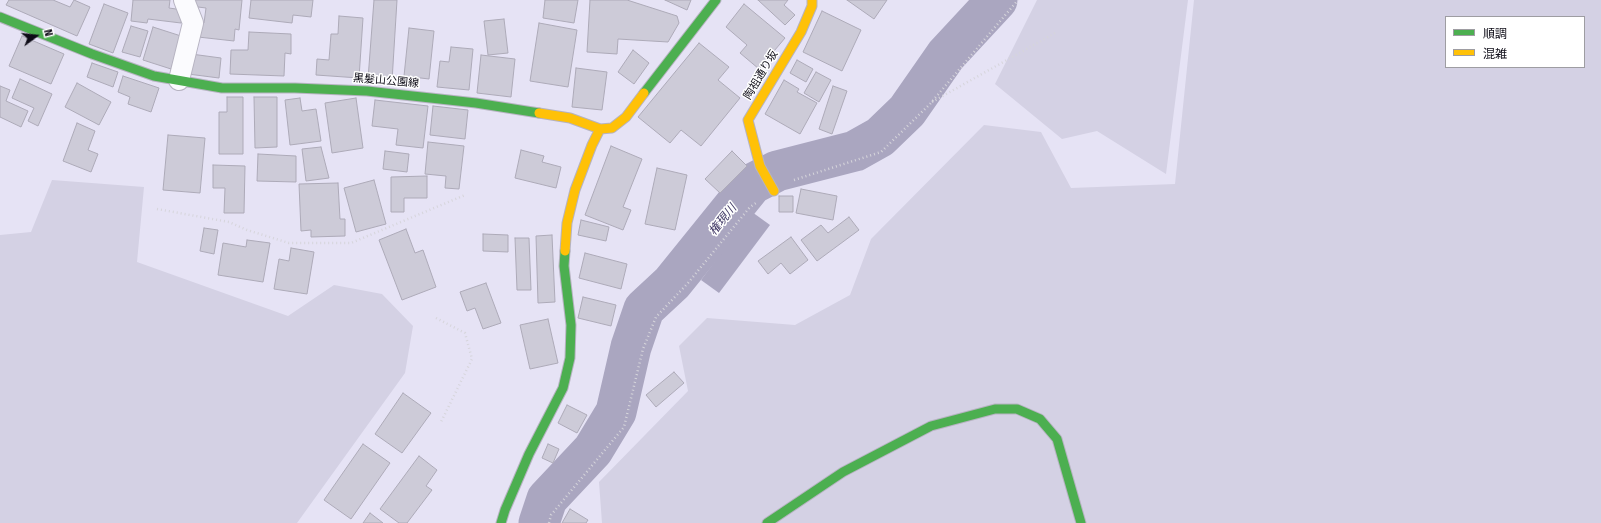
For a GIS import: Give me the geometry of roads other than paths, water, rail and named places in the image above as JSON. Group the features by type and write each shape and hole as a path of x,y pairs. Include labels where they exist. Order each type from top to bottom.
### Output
{"street":[{"path":"179,80 193,23 184,0"},
{"path":"501,523 504,510 529,454 562,388 570,358 571,325 564,266 567,224 574,190 592,145 600,129 612,128 626,117 716,0"},
{"name":"陶祖通り坂","path":"772,189 760,166 748,120 801,32 812,6 812,0"},
{"name":"黒髪山公園線","path":"0,17 92,54 154,76 222,88 367,90 476,103 563,117 600,129"},
{"path":"767,523 843,472 931,426 995,409 1018,410 1040,419 1056,439 1081,523"}],"waterway":[{"name":"権現川","path":"539,523 547,499 593,450 616,412 631,347 644,309 672,283 752,184 777,171 855,151 880,137 907,111 946,55 997,0"}]}
